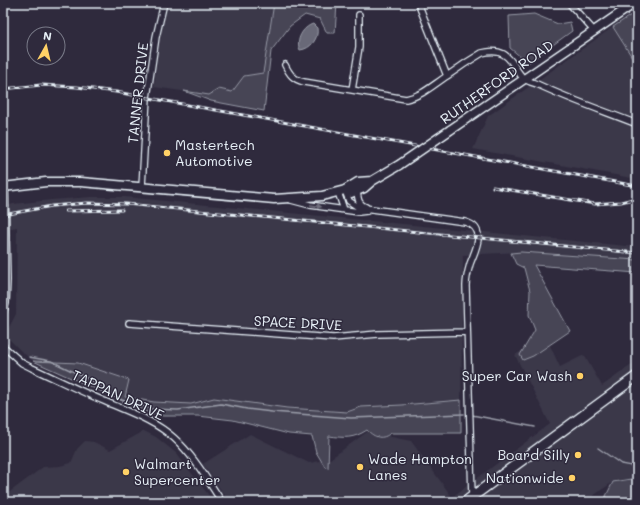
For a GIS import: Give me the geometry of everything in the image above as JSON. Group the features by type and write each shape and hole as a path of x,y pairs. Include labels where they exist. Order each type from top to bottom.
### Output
{"main road":[{"path":"470,500 637,376"}],"street":[{"name":"TANNER DRIVE","path":"142,187 147,98 156,37 164,3"},
{"path":"418,3 447,76"},
{"path":"569,3 594,31"},
{"name":"RUTHERFORD ROAD","path":"341,191 351,193 364,188 372,181 399,165 635,3"},
{"path":"352,90 359,47 359,15"},
{"path":"285,65 295,79 304,82 406,99 426,92 482,53 494,51 505,55 511,60 524,79 637,124"},
{"name":"RUTHERFORD ROAD","path":"4,187 20,184 60,181 288,199 311,197 341,191 358,182 372,181"},
{"path":"3,314 6,303 7,280 4,187"},
{"path":"341,191 344,210"},
{"path":"341,191 351,204 358,207 465,222 474,227 477,233 478,241 466,281 470,500"},
{"path":"357,191 360,204 373,210"},
{"path":"288,199 310,205 359,212 373,210"},
{"name":"SPACE DRIVE","path":"129,323 333,338 378,334 467,332"},
{"name":"TAPPAN DRIVE","path":"3,346 22,363 156,424 176,440 184,449 222,502"}],"shaded area":[{"path":"168,3 274,3 264,73 244,76 232,92 219,89 209,95 154,87 159,43"},
{"path":"274,3 337,3 335,33 327,33 320,19 305,15 290,26 271,51 264,111 211,101 184,91 209,95 219,89 232,92 244,76 263,73"},
{"path":"637,11 637,65 613,27"},
{"path":"534,14 558,24 570,22 572,31 528,63 510,48 509,16"},
{"path":"613,27 637,65 637,179 473,149 488,116"},
{"path":"91,197 125,197 637,247 637,260 521,252 463,255 461,400 361,407 347,412 287,408 214,398 191,404 154,402 125,397 129,380 78,363 33,361 5,335 16,314 17,227 3,230 3,207 13,204"},
{"path":"521,252 637,260 637,273 534,265 570,331 533,356 523,360 520,355 535,330 529,315 530,291 524,268 516,264 511,253"},
{"path":"546,337 560,367 584,355 602,386 637,361 637,478 613,482 584,502 229,502 203,464 250,434 309,463 330,459 367,432 411,441 452,497 550,424 515,355"},
{"path":"33,361 78,363 129,380 125,397 154,402 191,404 214,398 287,408 347,412 361,407 461,400 461,433 391,433 385,437 379,437 373,435 367,430 349,437 329,436 328,468 325,467 316,452 312,436 289,434 233,420 198,416 163,416 147,412"},
{"path":"144,431 156,437 176,453 214,502 3,502 3,497 43,467 60,466 71,463 77,449 85,441 94,442 110,450"},
{"path":"637,478 637,500 605,498 613,482"}],"water":[{"path":"313,24 317,28 317,36 308,48 300,50 299,38 301,34 306,28"}],"waterway":[{"path":"29,357 51,361 93,381 108,393 122,400 152,409 178,410 221,404 272,412 351,418 464,414"},
{"path":"472,415 535,427"},
{"path":"598,448 621,464 637,467"}],"railway":[{"path":"3,89 41,85 77,87 116,92 637,186"},
{"path":"493,187 595,204 621,202 637,198"},
{"path":"3,215 52,206 87,203 126,204 637,253"},
{"path":"66,211 122,210"}],"place":[{"name":"Mastertech Automotive","path":"167,153"},
{"name":"Super Car Wash","path":"580,376"},
{"name":"Board Silly","path":"578,455"},
{"name":"Wade Hampton Lanes","path":"360,467"},
{"name":"Walmart Supercenter","path":"126,472"},
{"name":"Nationwide","path":"572,478"}]}
